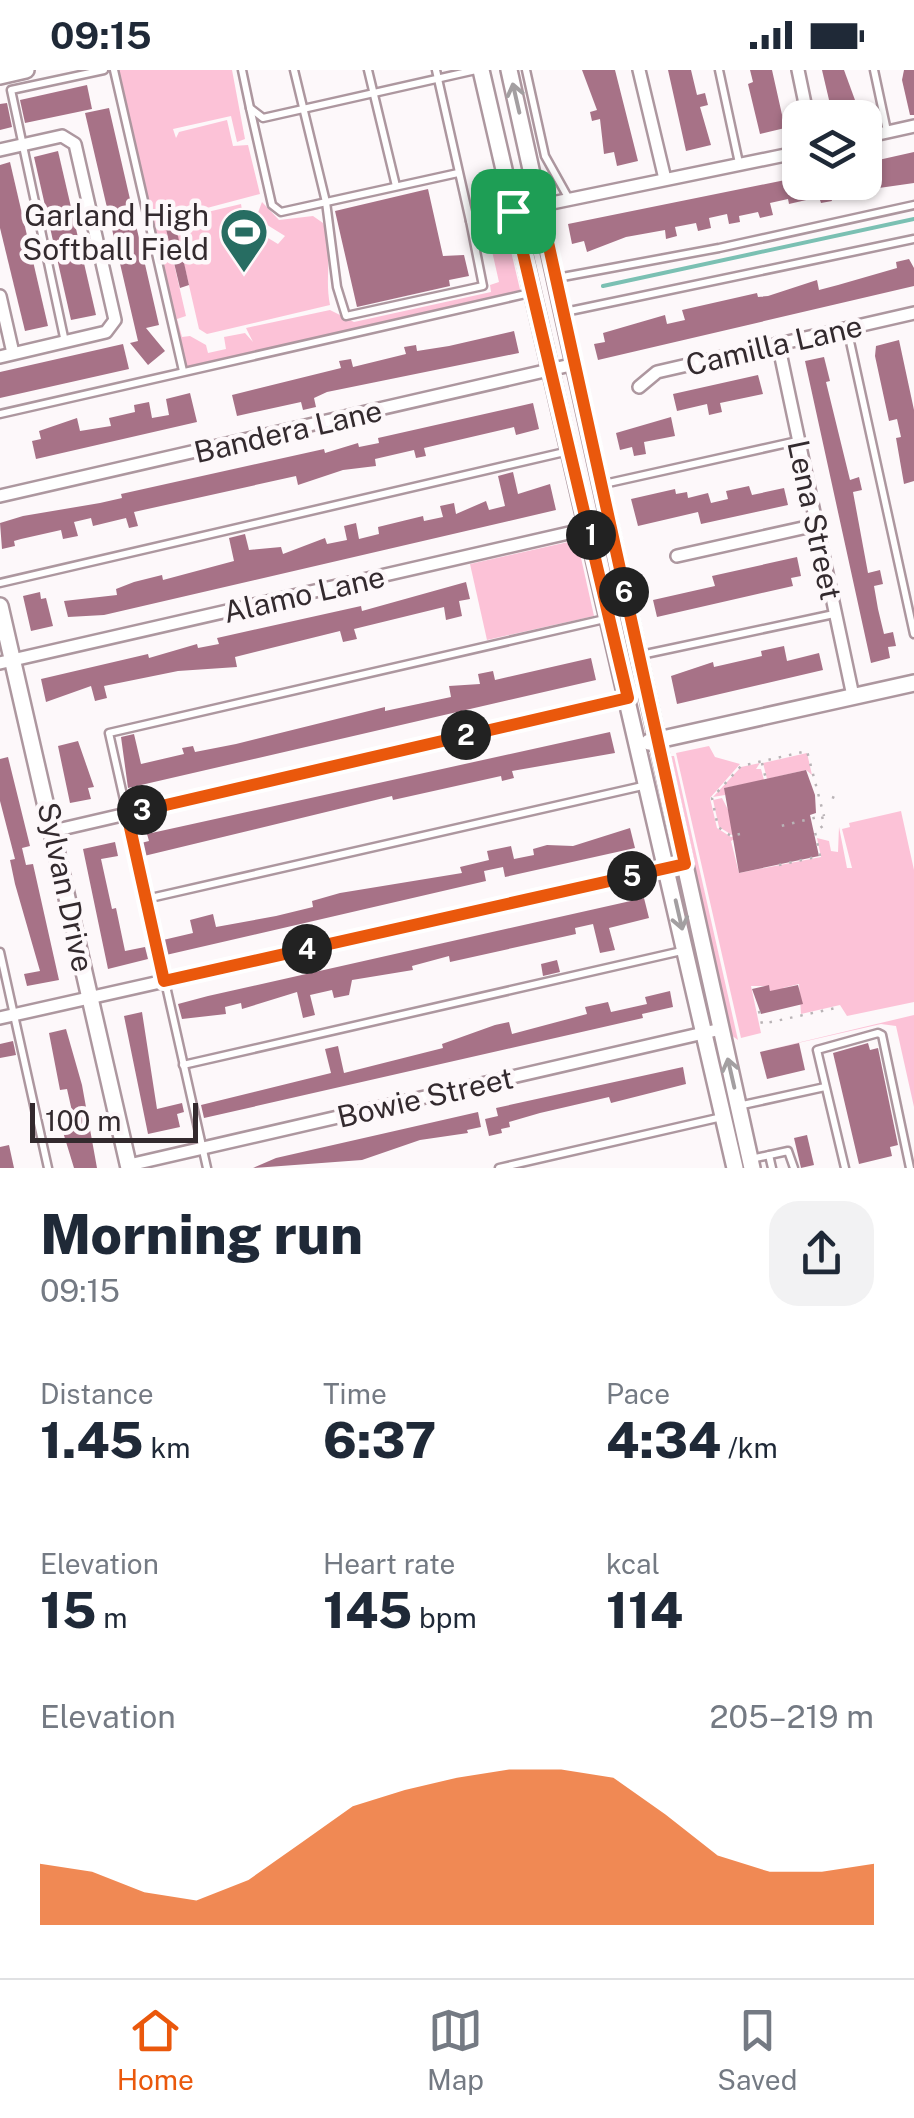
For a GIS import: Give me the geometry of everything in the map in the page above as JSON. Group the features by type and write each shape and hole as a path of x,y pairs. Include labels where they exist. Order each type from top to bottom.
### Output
{"main road":[{"path":"0,76 26,70"},
{"path":"479,70 687,950 738,1106 751,1164"},
{"path":"509,70 566,312 608,524 685,864 735,1168"},
{"name":"Sylvan Drive","path":"0,606 8,662 54,831 129,1166"},
{"path":"638,744 914,683"}],"street":[{"path":"639,70 665,179"},
{"path":"798,70 804,100"},
{"path":"882,133 914,126"},
{"path":"0,150 62,136 75,144 116,320 106,332 6,355 0,296"},
{"path":"513,211 782,156"},
{"name":"Camilla Lane","path":"639,387 658,372 914,314"},
{"name":"Lena Street","path":"778,344 853,696"},
{"name":"Bandera Lane","path":"0,496 575,364"},
{"name":"Alamo Lane","path":"8,662 608,524"},
{"path":"677,556 816,525"},
{"path":"54,831 628,698"},
{"path":"0,1018 685,864"},
{"name":"Bowie Street","path":"129,1166 712,1031"}],"lane":[{"path":"65,342 11,90 104,70"},
{"path":"114,70 182,370"},
{"path":"242,70 272,205 281,212 458,173"},
{"path":"294,70 326,202 336,258 336,287 346,316 483,286 437,74"},
{"path":"368,70 396,186"},
{"path":"250,108 262,118 374,93 437,74 479,70"},
{"path":"526,70 545,156 570,200"},
{"path":"719,70 740,164"},
{"path":"874,70 888,132"},
{"path":"556,278 720,248 914,205"},
{"path":"470,221 513,211"},
{"path":"566,312 914,239"},
{"path":"0,414 531,292"},
{"path":"847,328 914,634"},
{"path":"601,485 798,441"},
{"path":"0,583 571,450"},
{"path":"640,656 835,614"},
{"path":"207,1168 109,733 610,618"},
{"path":"146,899 648,785"},
{"path":"184,1065 687,950"},
{"path":"0,952 48,1168"},
{"path":"845,1168 824,1087 820,1046 882,1035 910,1168"},
{"path":"738,1106 824,1087"},
{"path":"499,1168 724,1116"},
{"path":"751,1164 769,1155 788,1152 794,1168"},
{"path":"769,1155 772,1168"}],"path":[{"path":"740,834 731,836 718,827 712,798 741,766 808,751 823,816 823,829 815,832 820,856 779,865"},
{"path":"762,761 766,779"},
{"path":"832,797 840,800"},
{"path":"780,826 823,816"},
{"path":"795,1006 798,1016"},
{"path":"758,1010 762,1024 840,1007"}],"shaded area":[{"path":"118,70 232,70 245,139 237,142 231,116 173,129 176,138 179,132 227,120 233,146 248,145 260,194 169,215 164,220 186,316 177,319 182,337 190,336 206,345 208,353 226,349 224,337 245,333 253,342 246,328 330,310 354,322 491,292 490,285 499,282 492,251 483,252 480,236 493,225 505,226 522,298 187,376"},
{"name":"Garland High Softball Field","path":"262,202 279,220 313,216 323,223 328,245 330,305 207,334 199,329 174,220 241,204 242,210 252,214 248,226 278,244 285,236 256,218"},
{"path":"577,540 594,616 487,640 470,564"},
{"path":"709,746 715,757 740,764 710,798 717,828 731,837 741,835 731,841 739,873 821,857 817,838 829,841 831,851 838,852 839,827 847,868 852,868 842,829 850,827 849,823 901,811 914,870 914,1002 847,1016 840,1005 801,1014 799,984 783,988 786,1002 773,1005 769,986 751,986 761,1033 741,1038 676,753"},
{"path":"807,753 812,775 806,770 767,779 763,763"},
{"path":"674,756 738,1040 731,1035"},
{"path":"760,763 756,769 761,769 764,780 725,788 725,795 713,797 741,767"},
{"path":"722,798 740,833 732,835 719,827 713,800"},
{"path":"914,1015 914,1107 896,1026 881,1024 759,1052"}],"building":[{"path":"582,70 615,70 638,161 617,166 614,152 604,154 600,119 592,121 590,112 597,110"},
{"path":"668,70 691,70 697,95 705,93 708,105 700,107 711,145 686,151"},
{"path":"750,70 772,70 782,129 760,134 748,84 753,82"},
{"path":"822,70 844,70 855,100 829,100"},
{"path":"904,70 914,70 914,115 910,115 902,80"},
{"path":"87,85 92,109 25,123 20,100"},
{"path":"7,103 12,127 0,130 0,104"},
{"path":"109,108 159,325 146,328 165,351 148,365 130,343 138,341 85,113"},
{"path":"58,151 96,315 71,320 34,157"},
{"path":"914,152 914,183 882,188 882,159"},
{"path":"10,162 48,326 25,331 0,228 0,165"},
{"path":"782,181 784,200 770,203 773,215 760,218 758,212 739,216 740,222 729,224 727,214 709,218 711,228 698,231 696,223 675,227 677,236 666,239 665,230 626,237 587,252 584,241 572,244 568,224"},
{"path":"428,189 443,256 464,255 469,276 449,280 450,286 357,307 335,211"},
{"path":"176,227 189,285 180,288 166,229"},
{"path":"909,259 914,268 914,286 598,360 594,344 605,342 603,333 665,315 667,324 685,320 682,310 757,293 758,297 768,296 817,280 819,290 897,268 896,262"},
{"path":"514,331 519,353 327,392 314,398 316,407 303,410 301,402 237,416 232,395 341,368 339,361 351,359 353,367 406,354 404,347 416,345 417,351"},
{"path":"899,340 914,410 914,481 904,484 896,438 901,437 897,419 889,421 875,356 876,346"},
{"path":"123,344 129,369 0,398 0,372"},
{"path":"824,357 830,381 826,382 850,480 859,477 862,490 853,492 868,573 880,570 883,584 874,586 878,609 884,634 893,632 896,646 888,647 890,658 871,663 805,361"},
{"path":"758,375 763,394 720,403 722,412 709,415 707,404 677,411 673,394"},
{"path":"190,393 197,422 36,459 32,441 41,439 39,431 77,418 80,431 111,426 109,418 135,412 134,405 149,402 152,418 169,415 166,399"},
{"path":"533,403 539,429 516,435 514,427 424,448 426,456 416,458 414,450 375,459 376,466 343,470 298,485 296,476 134,512 138,526 129,528 126,518 93,526 91,518 74,522 78,536 63,539 61,530 14,541 15,546 2,549 0,523 23,516 100,503 122,498 121,494 324,449 325,453 358,443 359,447 379,443 378,438"},
{"path":"671,417 675,436 644,442 646,454 634,456 632,447 620,450 616,433"},
{"path":"513,472 518,494 550,484 556,510 104,615 68,617 64,601 117,595 116,589 134,582 162,575 163,580 234,561 229,538 245,534 249,550 281,547 283,554 325,538 327,544 347,540 344,526 356,523 359,539 379,534 378,527 423,516 424,521 443,517 440,506 454,503 456,514 486,501 489,510 505,506 498,476"},
{"path":"749,486 752,495 784,488 788,505 701,524 698,512 638,526 631,499 675,489 676,494 687,492 688,498 708,493 711,503 728,499 726,491"},
{"path":"797,557 801,576 791,578 793,586 657,617 653,600 715,586 712,576"},
{"path":"466,582 470,599 459,601 462,616 446,620 444,607 354,629 357,639 343,642 340,631 235,657 237,667 178,671 104,686 107,698 95,701 91,686 46,702 41,679 148,654 149,658 197,644 198,648 219,644 217,638 361,606 362,611"},
{"path":"40,592 41,599 46,598 53,626 31,631 23,596"},
{"path":"784,646 787,661 819,653 823,670 677,704 671,676 713,662 714,667 762,656 761,651"},
{"path":"591,658 596,680 128,788 121,737 134,734 141,764 184,754 182,748 193,746 195,752 385,707 385,711 451,697 449,686 480,684 478,674 493,671 495,680"},
{"path":"610,732 615,753 512,771 514,778 502,781 501,776 393,800 392,796 144,856 141,843 149,841 147,834"},
{"path":"78,741 94,787 88,788 91,799 70,803 58,746"},
{"path":"8,757 30,846 22,848 26,865 33,864 59,980 27,986 24,974 40,971 15,884 10,860 15,859 0,801 0,759"},
{"path":"806,770 815,795 816,813 810,815 819,856 739,873 724,788"},
{"path":"630,828 635,848 505,877 503,867 484,871 486,881 166,955 163,940 193,933 190,920 213,914 216,927 276,916 313,907 312,901 340,893 462,873 460,867 489,860 487,851 511,846 514,859 534,855 533,849 547,845 573,846"},
{"path":"115,842 118,856 101,859 112,909 116,908 125,951 145,947 148,959 108,969 83,849"},
{"path":"644,898 649,918 609,928 615,950 600,953 593,924 575,928 576,934 450,962 449,956 412,966 413,970 352,980 349,995 334,998 332,990 310,995 315,1015 303,1018 297,992 242,1009 241,1003 225,1007 226,1014 182,1019 178,1004 208,996"},
{"path":"557,960 560,972 543,976 541,964"},
{"path":"769,985 770,991 798,985 803,1004 761,1014 752,989"},
{"path":"670,991 673,1007 642,1014 643,1018 204,1118 201,1105 331,1073 325,1049 338,1046 344,1073 443,1048 442,1044 495,1025 509,1022 512,1034 587,1014 585,1007 608,1002 611,1012 647,1004 645,997"},
{"path":"142,1012 157,1109 182,1103 184,1112 177,1114 180,1127 148,1134 124,1016"},
{"path":"66,1029 82,1085 97,1168 74,1168 63,1132 76,1129 67,1089 60,1090 49,1033"},
{"path":"13,1041 16,1055 0,1058 0,1044"},
{"path":"799,1043 805,1070 767,1079 760,1052"},
{"path":"868,1043 870,1050 878,1048 898,1145 890,1147 892,1156 859,1164 833,1053"},
{"path":"683,1067 686,1084 611,1103 609,1097 540,1113 509,1122 510,1127 501,1129 502,1133 489,1136 485,1119 498,1116 496,1108"},
{"path":"478,1112 481,1127 467,1130 468,1133 420,1140 362,1160 253,1168 276,1158"},
{"path":"807,1135 814,1165 801,1168 794,1138"},
{"path":"9,1145 14,1168 0,1168 0,1147"}],"waterway":[{"path":"603,286 914,219"}],"place":[{"name":"Garland High Softball Field","path":"244,274"}],"route":[{"path":"540,206 685,864 164,981 127,814 628,698 513,211 540,206"}]}
